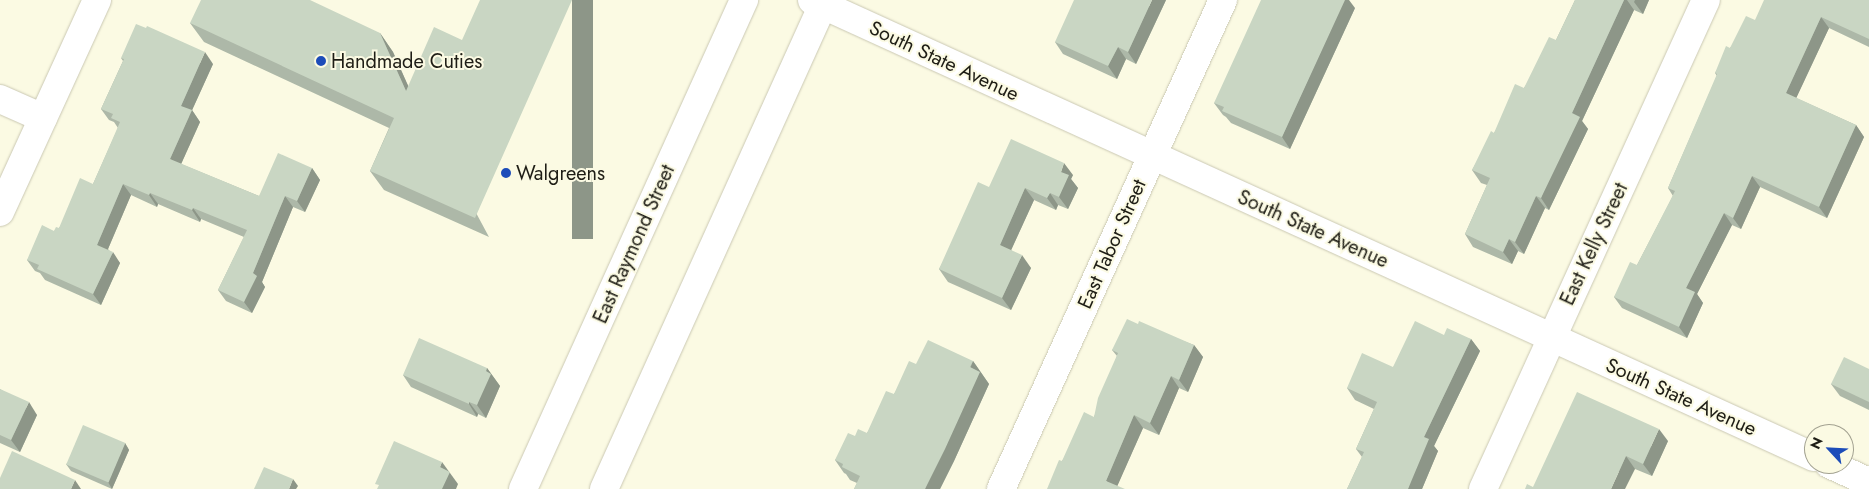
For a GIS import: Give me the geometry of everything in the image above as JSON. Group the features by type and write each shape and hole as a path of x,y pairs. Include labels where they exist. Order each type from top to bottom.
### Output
{"street":[{"path":"0,212 97,0"},
{"name":"East Raymond Street","path":"523,489 744,0"},
{"name":"East Tabor Street","path":"1001,489 1223,0"},
{"name":"East Kelly Street","path":"1483,489 1706,0"},
{"path":"604,489 820,2"},
{"name":"South State Avenue","path":"820,2 1152,156 1804,452"},
{"path":"0,99 42,118"},
{"path":"1851,474 1869,482"}],"building":[{"path":"201,0 310,0 380,33 406,91 434,27 462,40 480,0 572,0 475,218 370,171 394,118 190,23"},
{"path":"1074,0 1152,0 1128,52 1118,47 1108,66 1055,42"},
{"path":"1261,0 1345,0 1282,137 1222,111 1224,107 1214,103"},
{"path":"1575,0 1624,0 1572,113 1580,117 1541,198 1536,196 1515,242 1509,239 1503,252 1465,234 1490,178 1472,170 1491,131 1494,133 1515,84 1524,88 1549,37 1556,40"},
{"path":"1764,0 1869,0 1869,39 1821,17 1786,93 1856,125 1819,207 1752,176 1733,218 1724,213 1686,288 1695,292 1679,327 1614,297 1630,262 1637,265 1675,191 1668,188 1717,74 1715,73 1726,46 1730,48 1746,16 1755,20"},
{"path":"136,24 146,28 147,26 205,52 181,106 192,110 170,159 259,196 278,153 312,168 297,201 285,196 253,273 257,276 244,302 218,290 247,230 193,208 192,210 123,184 97,245 113,252 93,294 37,269 39,265 27,260 42,225 54,231 56,227 59,228 80,178 93,184 120,122 111,118 113,114 101,109 124,59 121,58"},
{"path":"1011,139 1064,163 1061,172 1069,175 1059,197 1050,193 1047,198 1025,188 1000,245 1022,255 1002,298 939,269 978,182 989,187"},
{"path":"1127,319 1138,324 1139,321 1194,345 1179,380 1171,376 1150,423 1134,415 1106,481 1125,489 1047,489 1059,460 1062,461 1084,412 1094,417 1098,398 1118,353 1112,350"},
{"path":"1415,321 1444,335 1447,328 1471,339 1424,437 1429,439 1408,489 1347,489 1364,452 1356,449 1377,402 1347,388 1362,353 1393,367"},
{"path":"419,338 487,368 486,371 491,374 477,405 469,402 469,404 403,375"},
{"path":"928,340 973,361 970,367 980,372 945,449 925,489 854,489 860,476 842,467 843,464 835,460 848,433 855,436 858,429 867,433 886,391 894,394 909,361 916,364"},
{"path":"1844,357 1869,369 1869,402 1831,384"},
{"path":"0,389 29,402 11,440 0,435"},
{"path":"1577,392 1659,429 1643,464 1626,456 1611,489 1525,489 1527,484 1533,487"},
{"path":"83,425 125,443 109,483 66,465"},
{"path":"394,441 442,462 440,467 450,472 442,489 377,489 379,485 375,484"},
{"path":"12,451 75,480 71,489 0,489 0,478"},
{"path":"264,467 293,479 289,489 254,489"}],"place":[{"name":"Handmade Cuties","path":"321,61"},
{"name":"Walgreens","path":"506,173"}]}
